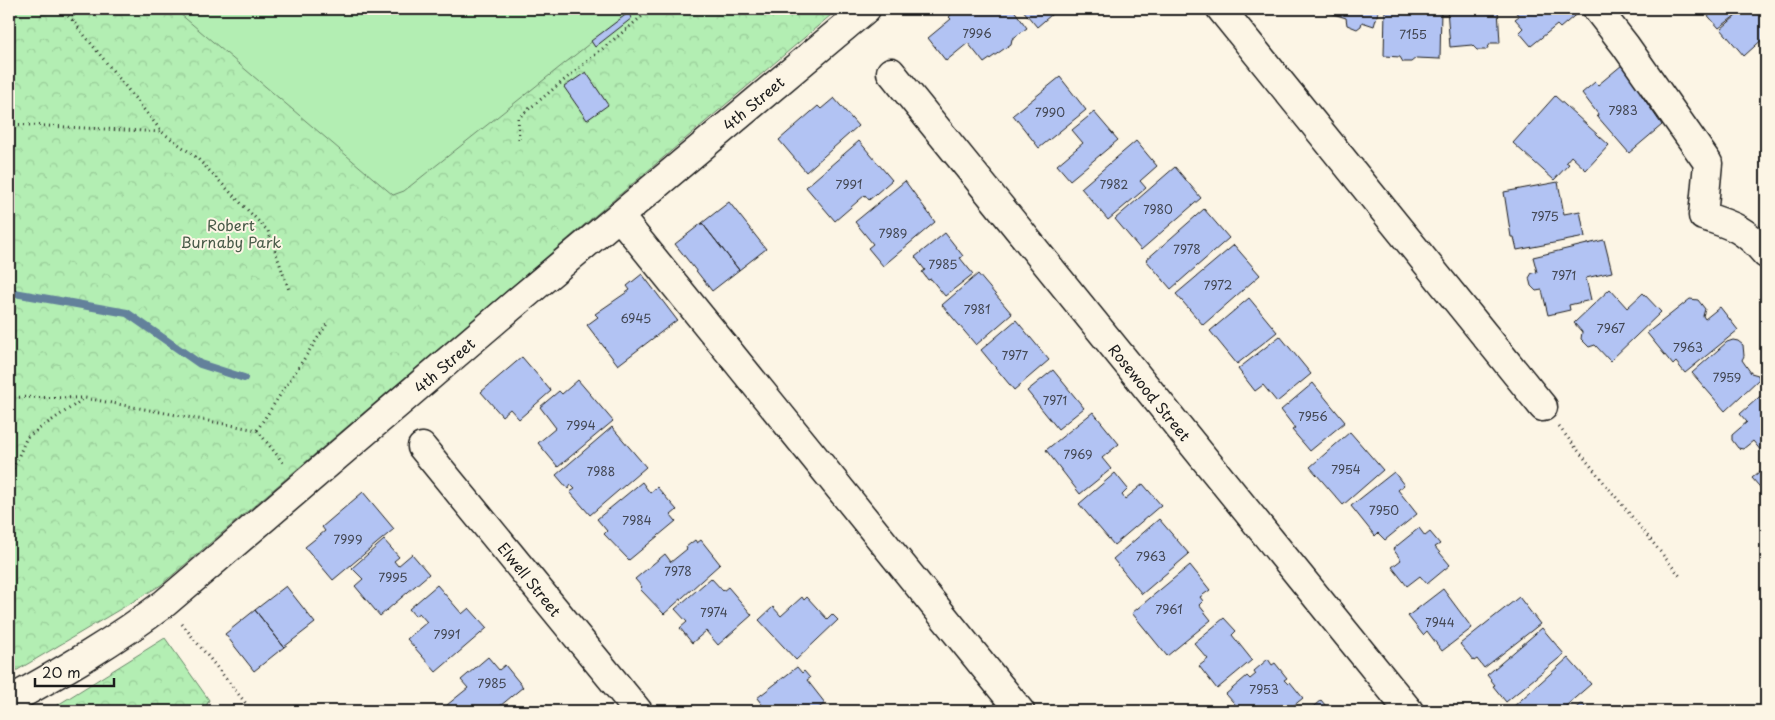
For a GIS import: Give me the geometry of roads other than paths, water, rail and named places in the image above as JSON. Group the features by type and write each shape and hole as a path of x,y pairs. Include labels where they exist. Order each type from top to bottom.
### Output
{"street":[{"path":"1221,9 1543,407"},
{"path":"1596,9 1625,45 1708,163 1703,216 1729,223 1752,236 1766,254"},
{"name":"4th Street","path":"9,701 81,661 128,631 164,604 619,216 852,13"},
{"name":"Rosewood Street","path":"891,72 1409,711"},
{"path":"619,216 1020,711"},
{"name":"Elwell Street","path":"422,447 638,711"}],"waterway":[{"path":"9,292 127,313 200,364 244,378"}],"park label":[{"name":"Robert Burnaby Park","path":"231,232"}]}
